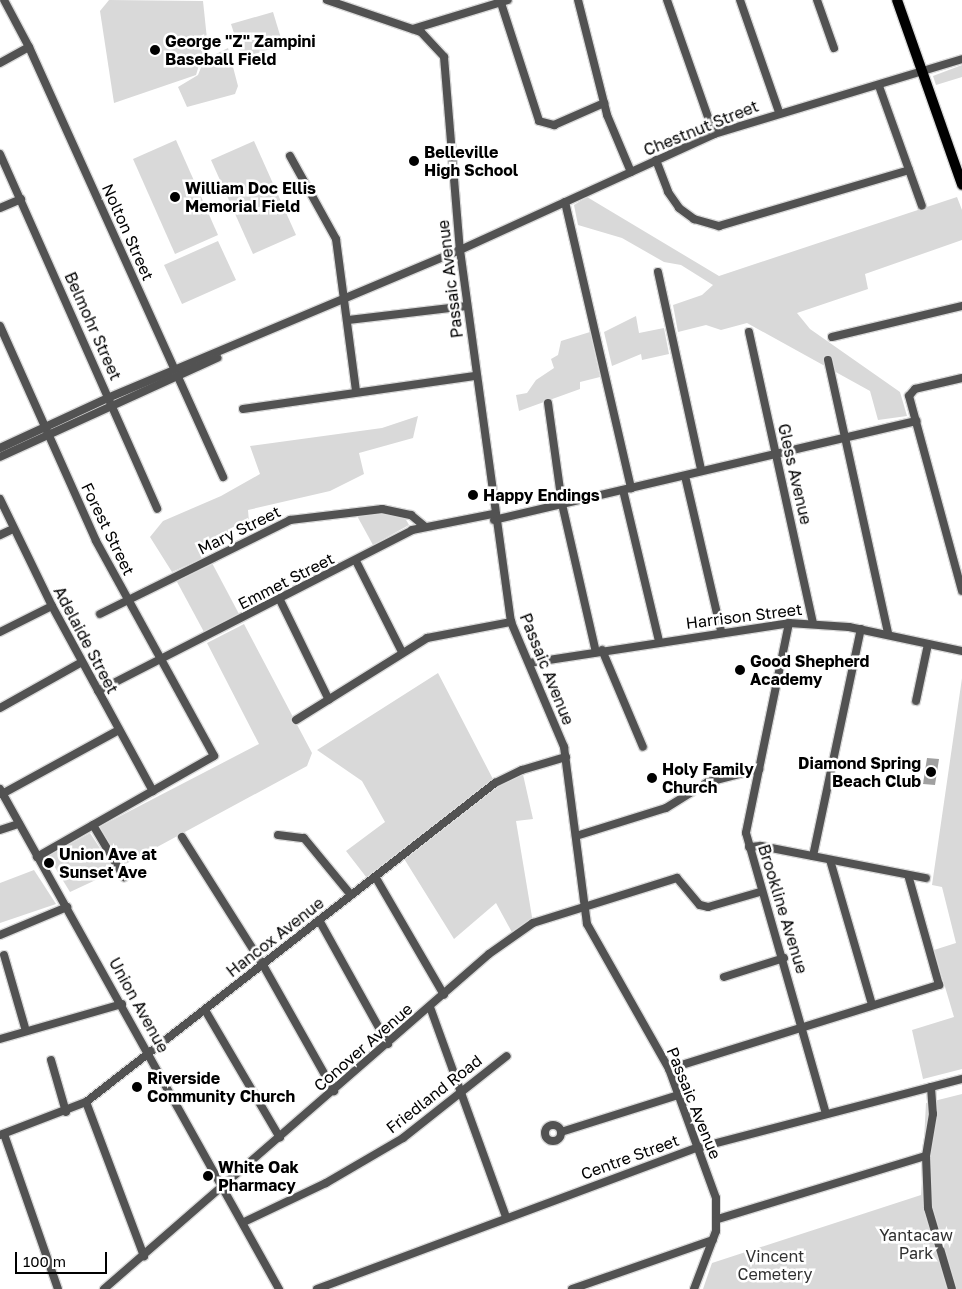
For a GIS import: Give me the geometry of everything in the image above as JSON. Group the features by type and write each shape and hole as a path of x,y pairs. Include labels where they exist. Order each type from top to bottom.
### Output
{"main road":[{"path":"897,0 960,172 962,184"}],"street":[{"name":"Nolton Street","path":"4,0 29,47 178,373 222,477"},
{"name":"Passaic Avenue","path":"327,0 345,2 413,29 432,40 444,57 460,250 494,517 511,622 566,757 585,908 593,938 669,1069 716,1198 718,1219 694,1289"},
{"path":"578,0 604,103 631,172"},
{"path":"667,0 714,134"},
{"path":"740,0 778,112"},
{"path":"817,0 834,48"},
{"path":"413,29 504,1 539,121 554,125 604,103"},
{"path":"0,63 29,47"},
{"name":"Chestnut Street","path":"178,373 344,298 460,250 714,134 778,112 879,86 962,59"},
{"path":"879,86 922,206"},
{"name":"Belmohr Street","path":"0,154 110,397 158,509"},
{"path":"290,156 336,239 356,391"},
{"path":"656,160 668,192 679,208 694,219 719,226 909,170"},
{"path":"0,208 21,199"},
{"path":"565,202 659,641"},
{"path":"658,272 701,470"},
{"path":"348,320 467,306"},
{"path":"832,337 962,306"},
{"name":"Forest Street","path":"0,326 96,540 214,756 211,760 153,791"},
{"name":"Gless Avenue","path":"749,332 813,622"},
{"path":"828,360 888,634"},
{"path":"0,448 110,397 178,373"},
{"path":"0,457 114,407 178,373"},
{"path":"243,408 475,376"},
{"path":"962,378 911,392 917,421 960,572 962,591"},
{"path":"548,404 562,504 599,651 644,747"},
{"name":"Emmet Street","path":"98,691 424,526 494,517 562,504 685,476 701,470 776,452 917,421"},
{"path":"685,476 721,631"},
{"name":"Adelaide Street","path":"0,499 52,606 153,791"},
{"name":"Mary Street","path":"100,614 290,520 382,509 411,515 424,526"},
{"path":"0,535 13,529"},
{"path":"356,561 402,652"},
{"path":"280,600 329,700"},
{"path":"0,632 52,606"},
{"path":"296,720 427,638 511,622"},
{"name":"Harrison Street","path":"529,663 721,631 813,622 888,634 962,652"},
{"name":"Brookline Avenue","path":"789,623 746,829 760,892 784,958 826,1113"},
{"path":"813,856 861,629"},
{"path":"916,700 928,644"},
{"path":"0,708 82,662"},
{"path":"1,792 119,730"},
{"name":"Hancox Avenue","path":"2,1134 66,1112 86,1102 506,776 566,757"},
{"path":"576,836 666,808 708,782 759,769"},
{"path":"37,857 153,791"},
{"name":"Union Avenue","path":"1,792 150,1052 279,1289"},
{"path":"0,830 19,824"},
{"path":"93,825 124,877"},
{"path":"278,835 304,838 351,895"},
{"path":"182,837 263,965 334,1092"},
{"path":"749,847 813,856 926,878"},
{"path":"830,860 872,1005"},
{"path":"669,1069 803,1026 939,986 908,875"},
{"path":"376,878 444,995"},
{"name":"Conover Avenue","path":"104,1289 334,1092 489,954 533,923 677,878 700,905 708,907 760,892"},
{"path":"0,935 67,907"},
{"path":"319,920 388,1044"},
{"path":"4,954 26,1031"},
{"path":"724,978 784,958"},
{"path":"0,1039 122,1004"},
{"path":"430,1007 459,1094 506,1217"},
{"path":"205,1010 280,1138"},
{"name":"Friedland Road","path":"244,1222 326,1183 403,1138 507,1056"},
{"path":"50,1060 66,1112"},
{"name":"Centre Street","path":"317,1289 506,1217 697,1148 962,1079"},
{"path":"931,1086 933,1114 926,1156 928,1208 952,1289"},
{"path":"561,1132 678,1096"},
{"path":"86,1102 144,1256"},
{"path":"2,1134 58,1289"},
{"path":"718,1219 926,1156"},
{"path":"572,1289 712,1240"}],"green space":[{"name":"George \"Z\" Zampini Baseball Field","path":"109,0 203,1 207,39 196,75 114,103 100,11"},
{"path":"273,12 283,45 242,58 231,24"},
{"path":"228,48 238,86 235,94 187,107 178,87 198,75 204,60"},
{"path":"962,65 962,77 936,85 933,76"},
{"name":"William Doc Ellis Memorial Field","path":"176,140 218,235 175,254 133,159"},
{"path":"254,141 296,235 253,254 211,160"},
{"path":"587,197 719,276 957,197 962,210 962,240 865,274 868,289 797,313 810,329 900,392 907,416 878,420 870,391 747,323 721,330 706,325 678,332 673,305 702,295 713,285 681,265 664,262 622,238 578,225 574,205"},
{"path":"218,241 236,280 182,304 164,265"},
{"path":"636,316 639,333 664,328 669,354 642,360 641,354 612,366 604,332"},
{"path":"590,332 600,377 580,382 580,389 519,411 516,395 527,393 536,380 554,368 551,359 558,355 561,341"},
{"path":"418,416 413,438 359,453 364,474 330,491 248,510 249,522 199,547 203,558 172,572 150,537 163,521 221,496 260,474 250,446 382,428"},
{"path":"380,512 405,518 409,525 373,545 356,514"},
{"path":"212,563 239,614 204,632 176,580"},
{"path":"244,624 312,753 307,766 122,866 99,827 259,744 207,643"},
{"path":"438,673 495,783 522,770 533,819 516,821 533,923 514,936 496,903 454,939 403,857 370,882 346,851 385,822 362,781 317,750"},
{"path":"962,678 962,1069 923,1079 912,1030 954,1017 934,950 956,943 942,887 932,885"},
{"path":"90,833 115,871 70,892 48,856"},
{"path":"34,870 56,904 0,923 0,883"},
{"name":"Yantacaw Park","path":"962,1094 962,1289 703,1289 712,1263 921,1195 926,1103"}],"shaded area":[{"name":"Diamond Spring Beach Club","path":"927,758 939,759 935,785 923,784"}],"place":[{"name":"George \"Z\" Zampini Baseball Field","path":"155,50"},
{"name":"Belleville High School","path":"414,161"},
{"name":"William Doc Ellis Memorial Field","path":"175,197"},
{"name":"Happy Endings","path":"473,495"},
{"name":"Good Shepherd Academy","path":"740,670"},
{"name":"Diamond Spring Beach Club","path":"931,772"},
{"name":"Holy Family Church","path":"652,778"},
{"name":"Union Ave at Sunset Ave","path":"49,863"},
{"name":"Riverside Community Church","path":"137,1087"},
{"name":"White Oak Pharmacy","path":"208,1176"}],"park label":[{"name":"Vincent Cemetery","path":"775,1265"}]}
